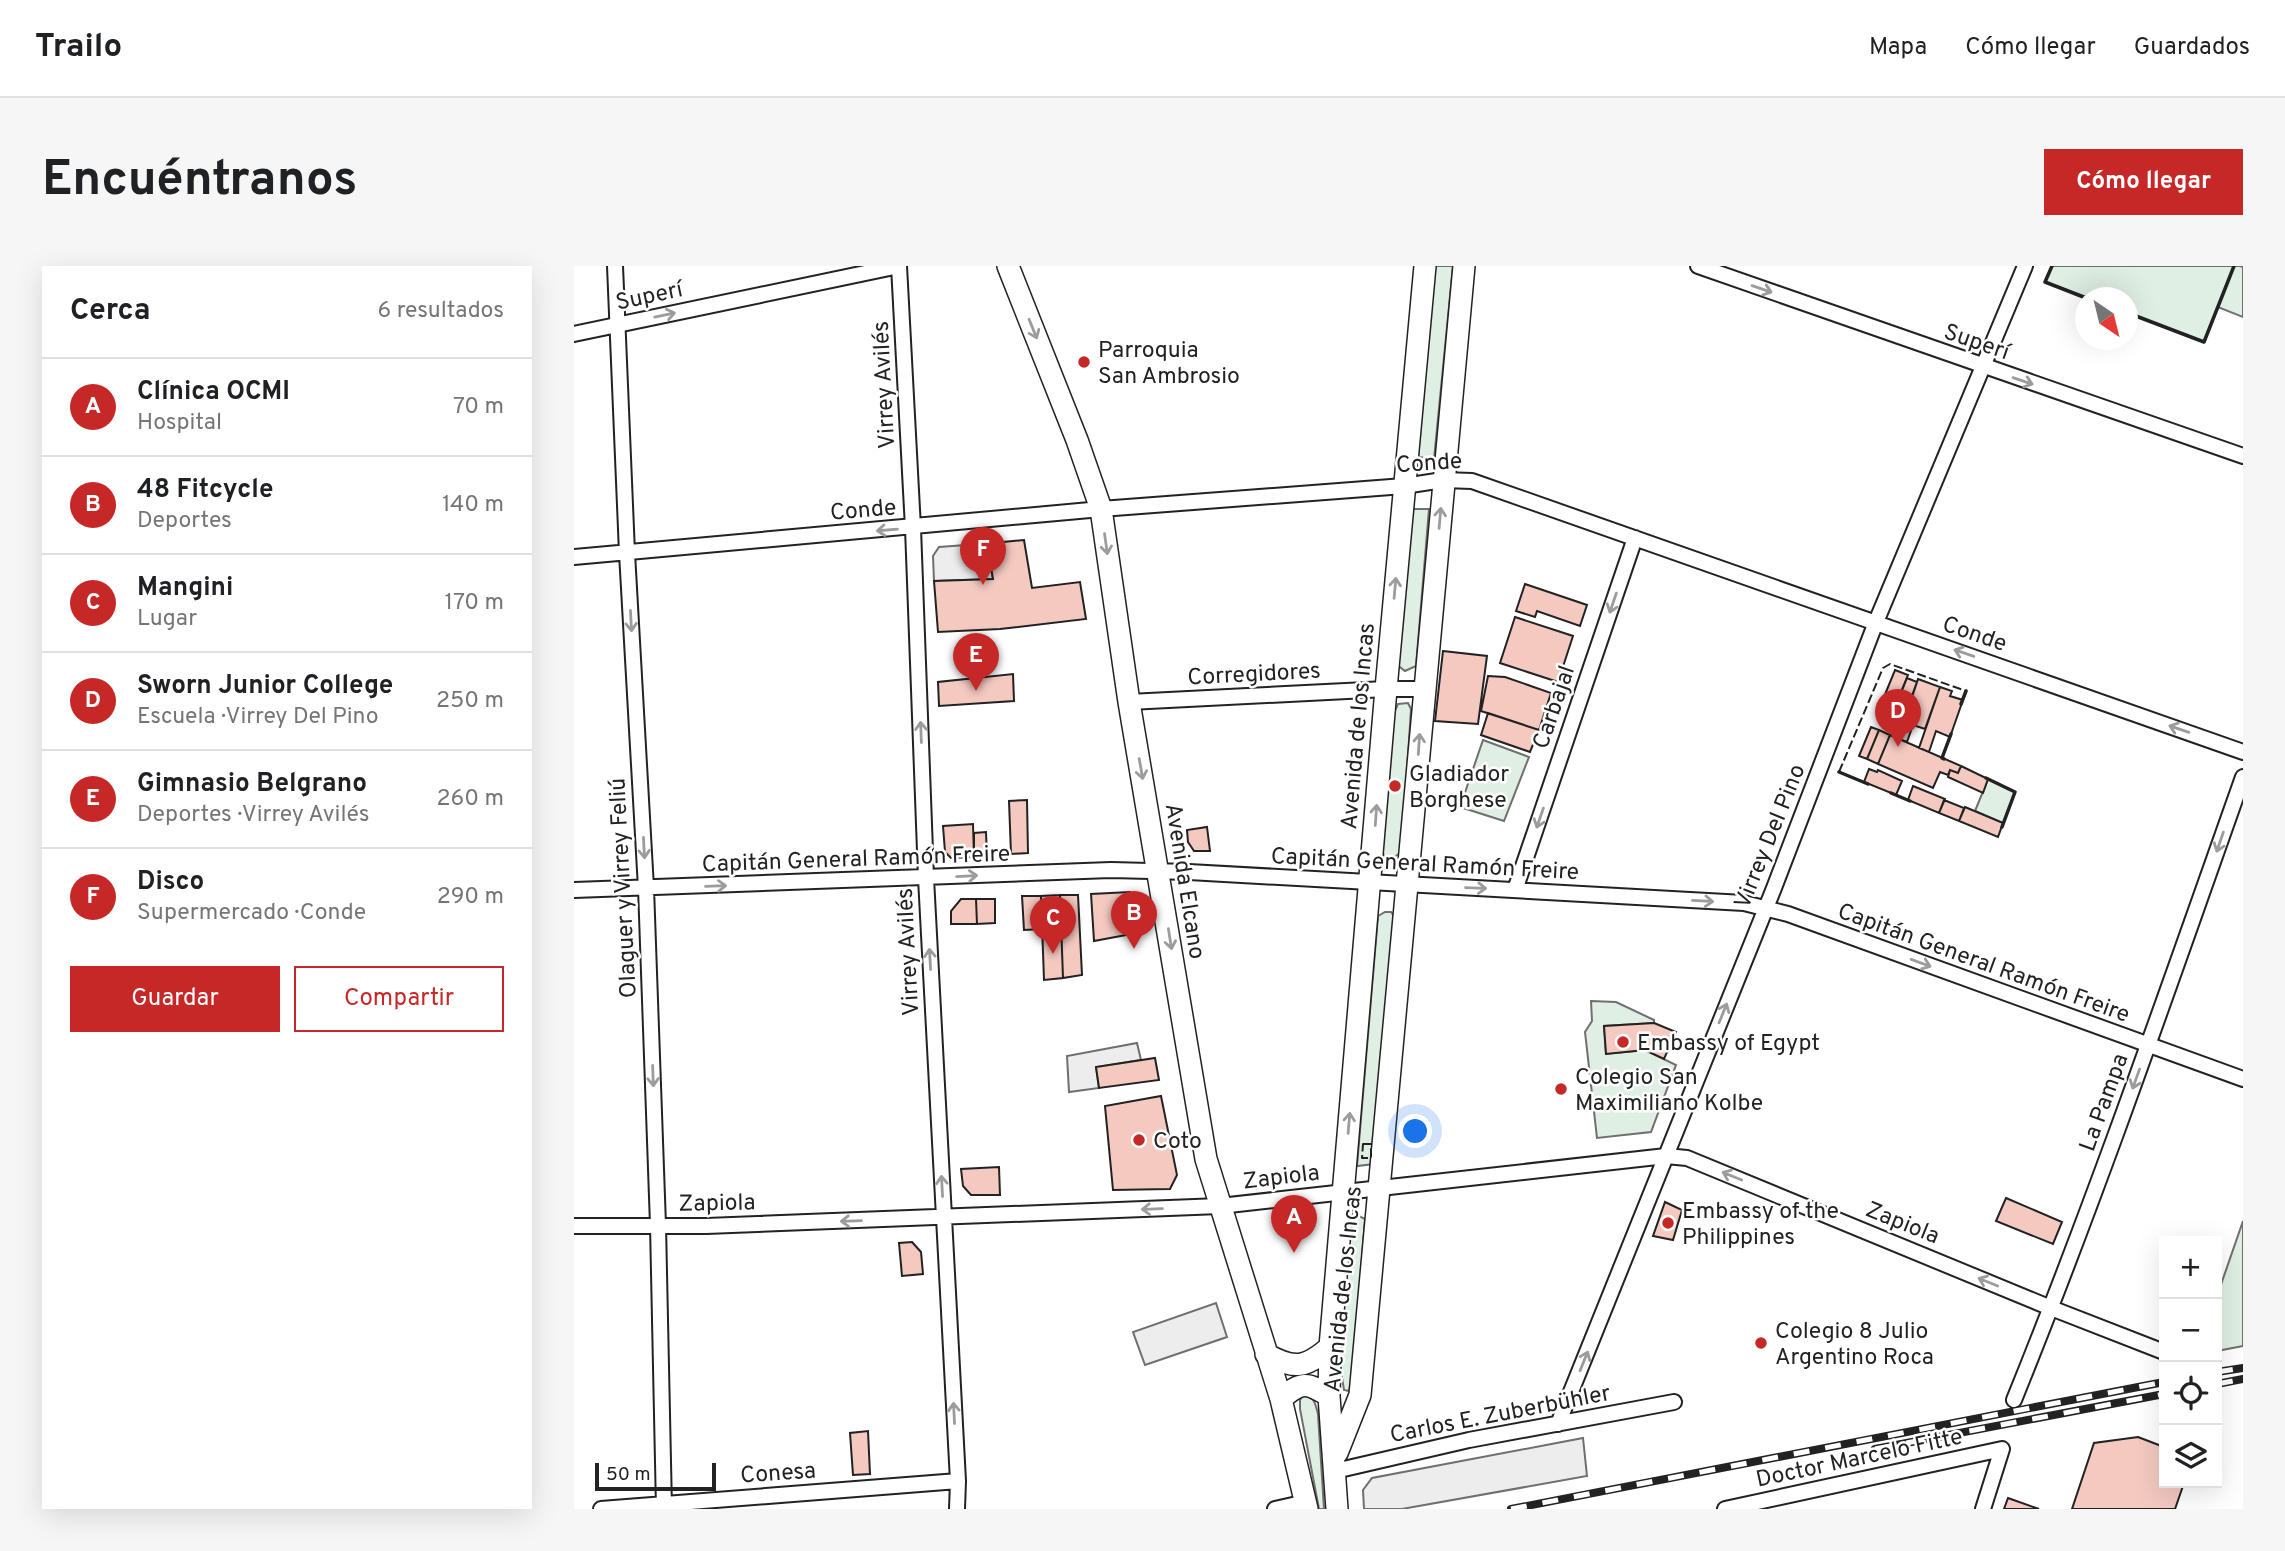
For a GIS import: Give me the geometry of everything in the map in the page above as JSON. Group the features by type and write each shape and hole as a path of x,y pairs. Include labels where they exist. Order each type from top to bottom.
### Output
{"main road":[{"name":"Avenida Elcano","path":"1008,266 1077,440 1101,509 1129,702 1206,1159 1281,1399 1306,1505"},
{"name":"Avenida de los Incas","path":"1335,1465 1329,1396 1330,1347 1385,689 1425,266"},
{"name":"Avenida de los Incas","path":"1335,1465 1360,1395 1464,266"},
{"path":"1266,1354 1294,1365 1308,1364 1330,1347"},
{"path":"1281,1399 1293,1388 1304,1384 1329,1396"},
{"path":"1335,1465 1337,1509"}],"street":[{"name":"Olaguer y Virrey Feliú","path":"615,266 627,553 646,888 658,1225 664,1506"},
{"name":"Superí","path":"574,334 899,266"},
{"name":"Virrey Avilés","path":"899,266 957,1509"},
{"name":"Superí","path":"1698,266 2243,456"},
{"name":"Virrey Del Pino","path":"1558,1424 1766,908 1876,622 2025,266"},
{"name":"Conde","path":"574,557 1101,509 1404,486 1443,480 1472,481 2243,752"},
{"name":"Carbajal","path":"1515,890 1635,538"},
{"name":"Corregidores","path":"1129,702 1423,689"},
{"name":"La Pampa","path":"2014,1400 2148,1046 2243,778"},
{"name":"Capitán General Ramón Freire","path":"574,890 1111,870 1744,904 1766,908 2243,1079"},
{"name":"Zapiola","path":"574,1226 706,1226 1220,1206 1665,1156 1687,1158 2159,1350"},
{"name":"Carlos E. Zuberbühler","path":"1335,1465 1674,1402"},
{"name":"Doctor Marcelo Fitte","path":"1725,1509 2002,1449 1983,1509"},
{"name":"Conesa","path":"601,1509 957,1481"},
{"path":"1275,1509 1306,1505"}],"green space":[{"path":"1435,266 1453,266 1434,459 1418,457"},
{"path":"2052,266 2240,266 2243,267 2243,317 2218,307 2204,342 2138,317 2138,287 2075,287 2075,293 2045,282"},
{"path":"1411,509 1429,509 1416,666 1405,671 1396,664"},
{"path":"1408,703 1411,709 1402,850 1396,856 1390,857 1384,856 1382,850 1392,717 1398,704"},
{"path":"1483,740 1529,757 1504,821 1460,807"},
{"path":"1988,779 2015,792 2003,823 1975,811"},
{"path":"1391,912 1396,919 1374,1164 1357,1166 1378,916"},
{"path":"1591,1001 1616,1002 1654,1020 1654,1023 1604,1026 1606,1054 1645,1050 1676,1065 1651,1132 1597,1138 1585,1032 1592,1021"},
{"path":"1359,1216 1365,1219 1353,1374 1349,1391 1344,1390 1340,1366 1350,1218"},
{"path":"2243,1221 2243,1346 2222,1350 2222,1299 2222,1282"},
{"path":"1303,1395 1312,1399 1318,1414 1324,1509 1319,1509 1300,1409"}],"shaded area":[{"path":"993,543 996,556 989,557 993,579 934,581 933,556 939,547"},
{"path":"1137,1043 1141,1060 1096,1067 1099,1088 1069,1092 1067,1056"},
{"path":"1216,1303 1227,1337 1145,1365 1133,1332"},
{"path":"1583,1438 1587,1476 1402,1509 1364,1509 1363,1490 1372,1478"}],"building":[{"path":"1024,540 1032,588 1080,582 1086,619 1000,629 938,632 934,581 993,579 989,556 996,556 993,543"},
{"path":"1525,584 1587,605 1580,626 1537,611 1535,617 1516,611"},
{"path":"1515,617 1573,636 1558,682 1500,663"},
{"path":"1443,651 1487,656 1478,724 1435,721"},
{"path":"1895,670 1908,675 1890,719 1877,714"},
{"path":"1013,674 1014,701 939,706 938,682"},
{"path":"1488,676 1505,677 1551,693 1539,730 1481,711"},
{"path":"1907,678 1917,682 1912,697 1901,693"},
{"path":"1918,679 1940,687 1925,729 1913,725 1907,742 1897,738"},
{"path":"1940,687 1952,691 1950,696 1963,700 1950,737 1936,731 1929,752 1919,748"},
{"path":"1901,693 1912,697 1902,724 1890,719"},
{"path":"1488,713 1539,730 1530,752 1481,735"},
{"path":"1871,727 1879,730 1867,759 1859,756"},
{"path":"1879,730 1890,735 1878,764 1867,759"},
{"path":"1890,735 1961,766 1958,773 1950,770 1948,775 1940,772 1933,788 1878,764"},
{"path":"1961,766 1988,779 1983,793 1948,777 1950,770 1958,773"},
{"path":"1869,769 1878,770 1902,781 1896,795 1864,782"},
{"path":"1913,786 1945,799 1939,813 1908,800"},
{"path":"1027,800 1028,853 1011,854 1009,801"},
{"path":"1944,800 1964,808 1959,821 1939,813"},
{"path":"1965,807 2003,823 1998,837 1959,821"},
{"path":"973,824 974,857 951,858 945,852 943,826"},
{"path":"1207,827 1210,851 1194,851 1188,842 1187,830"},
{"path":"986,832 987,857 974,857 974,833"},
{"path":"1130,892 1137,933 1094,941 1091,894"},
{"path":"1060,895 1063,978 1044,980 1041,896"},
{"path":"1060,895 1078,895 1082,975 1063,978"},
{"path":"1022,896 1041,896 1042,929 1024,930"},
{"path":"961,899 976,899 977,924 951,924 951,911"},
{"path":"976,899 995,899 995,923 977,924"},
{"path":"1654,1023 1676,1032 1664,1059 1645,1050 1606,1054 1604,1026"},
{"path":"1155,1058 1159,1080 1099,1088 1096,1067"},
{"name":"Coto","path":"1161,1096 1177,1175 1170,1189 1113,1190 1105,1106"},
{"path":"999,1167 1000,1195 971,1195 963,1186 961,1169"},
{"path":"2006,1198 2062,1222 2053,1244 1996,1221"},
{"name":"Embassy of the Philippines","path":"1665,1202 1682,1210 1673,1240 1653,1236"},
{"path":"912,1242 921,1252 923,1274 902,1276 899,1243"},
{"path":"868,1431 870,1474 853,1475 850,1433"},
{"path":"2138,1437 2159,1445 2159,1488 2182,1488 2175,1509 2072,1509 2094,1443"},
{"path":"2008,1498 2039,1509 2004,1509"}],"railway":[{"path":"2222,1371 2243,1368"},
{"path":"2222,1383 2243,1379"},
{"path":"1511,1509 2159,1383"},
{"path":"1875,1449 2159,1395"}],"fence":[{"path":"1839,772 1883,668 1890,664 1966,691"},
{"path":"1363,1144 1371,1144 1371,1158 1362,1158 1363,1144"}],"wall":[{"path":"2052,266 2045,282 2075,294"},
{"path":"2138,317 2204,342 2234,266"},
{"path":"1961,704 1966,691"},
{"path":"1944,759 1942,758 1951,734"},
{"path":"1839,772 1868,784"},
{"path":"1986,778 2015,792 2002,827"},
{"path":"1891,793 1910,801"}],"place":[{"name":"Parroquia San Ambrosio","path":"1084,362"},
{"name":"Disco","path":"983,585"},
{"name":"Gimnasio Belgrano","path":"976,691"},
{"name":"Sworn Junior College","path":"1898,747"},
{"name":"Gladiador Borghese","path":"1395,786"},
{"name":"48 Fitcycle","path":"1134,949"},
{"name":"Mangini","path":"1053,954"},
{"name":"Embassy of Egypt","path":"1623,1042"},
{"name":"Colegio San Maximiliano Kolbe","path":"1561,1089"},
{"name":"Coto","path":"1139,1140"},
{"name":"Embassy of the Philippines","path":"1668,1223"},
{"name":"Clínica OCMI","path":"1294,1253"},
{"name":"Colegio 8 Julio Argentino Roca","path":"1761,1343"}]}
